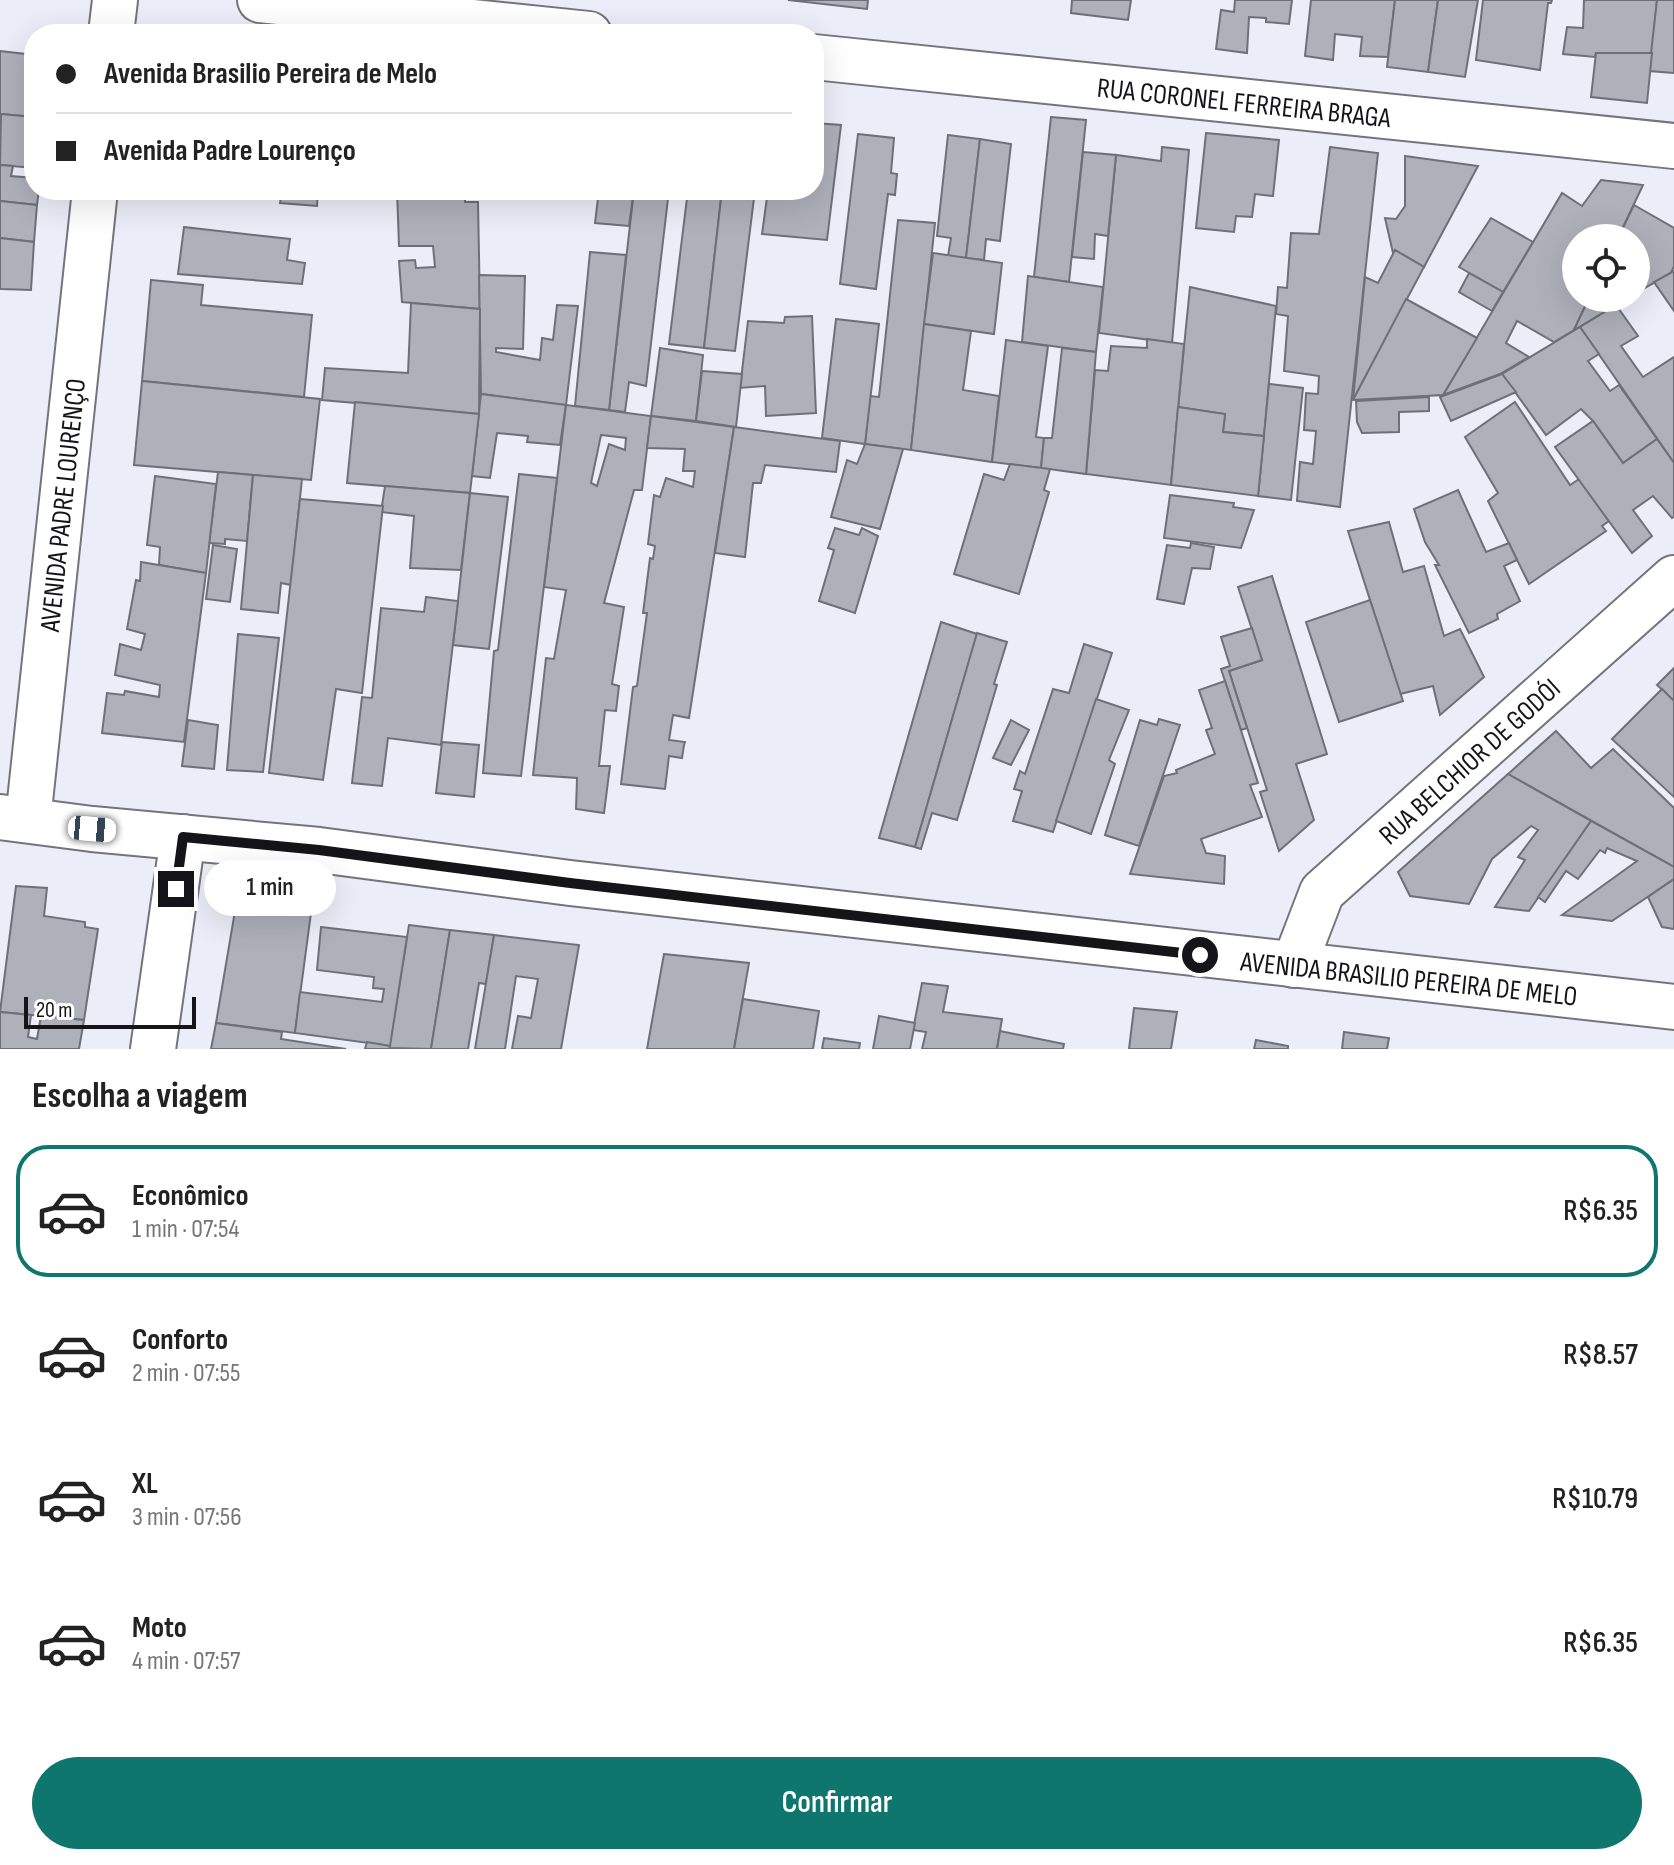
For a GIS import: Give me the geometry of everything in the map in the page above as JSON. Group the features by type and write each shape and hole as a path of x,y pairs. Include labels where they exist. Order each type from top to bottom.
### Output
{"street":[{"path":"112,24 115,0"},
{"path":"260,0 492,24"},
{"name":"RUA CORONEL FERREIRA BRAGA","path":"824,58 1674,146"},
{"name":"AVENIDA PADRE LOURENÇO","path":"14,819 94,200"},
{"name":"RUA BELCHIOR DE GODÓI","path":"1294,965 1322,892 1674,578"},
{"name":"AVENIDA BRASILIO PEREIRA DE MELO","path":"14,819 319,850 570,883 1674,1007"},
{"path":"153,1049 183,837"}],"building":[{"path":"788,0 868,0 867,9"},
{"path":"1072,0 1131,0 1128,20 1071,13"},
{"path":"1235,0 1292,0 1289,24 1249,17 1247,53 1216,49 1221,10 1234,12"},
{"path":"1311,0 1395,0 1388,57 1360,56 1362,37 1335,34 1333,60 1305,56"},
{"path":"1395,0 1438,0 1428,72 1387,67"},
{"path":"1438,0 1478,0 1465,77 1428,72"},
{"path":"1483,0 1552,0 1548,3 1540,70 1476,60"},
{"path":"1584,0 1657,0 1652,53 1596,53 1595,57 1563,54 1567,27 1583,28"},
{"path":"1657,0 1674,0 1674,73 1649,71"},
{"path":"0,51 24,54 24,116 0,114"},
{"path":"1596,53 1652,53 1647,103 1591,97"},
{"path":"1,114 24,116 24,167 0,165"},
{"path":"1051,117 1086,120 1069,282 1034,277"},
{"path":"824,124 841,125 827,240 762,234 767,200 824,200"},
{"path":"1206,133 1279,140 1273,196 1255,194 1252,217 1236,216 1234,232 1196,228"},
{"path":"858,134 894,138 891,173 897,174 895,195 888,194 876,289 840,284"},
{"path":"948,135 980,139 966,258 948,256 951,238 937,236"},
{"path":"980,139 1011,144 1000,241 986,239 984,260 966,258"},
{"path":"1162,147 1189,150 1172,343 1099,333 1116,155 1161,161"},
{"path":"1330,147 1378,153 1340,507 1297,501 1300,462 1313,464 1316,431 1304,430 1306,393 1318,394 1319,376 1284,371 1288,316 1276,314 1278,287 1287,288 1291,233 1319,234"},
{"path":"1083,152 1116,155 1108,236 1095,234 1094,259 1072,257"},
{"path":"1405,156 1478,166 1424,267 1395,250 1393,253 1385,218 1396,219 1405,206"},
{"path":"0,165 13,166 11,176 24,177 24,200 38,200 37,205 0,201"},
{"path":"1601,180 1643,185 1625,224 1562,224 1562,312 1582,312 1574,330 1554,342 1517,321 1506,343 1529,357 1500,374 1443,395 1562,193 1582,206"},
{"path":"280,200 317,200 317,206 280,203"},
{"path":"397,200 478,202 480,309 402,302 399,261 415,260 416,268 435,267 433,246 399,246"},
{"path":"598,200 633,200 629,226 595,223"},
{"path":"633,200 668,200 646,386 629,382 625,412 609,410"},
{"path":"687,200 721,200 704,348 669,344"},
{"path":"721,200 754,200 735,351 704,348"},
{"path":"0,201 37,205 34,242 0,238"},
{"path":"1634,205 1674,228 1674,266 1671,273 1650,285 1650,224 1625,224"},
{"path":"1491,218 1533,242 1503,292 1459,267"},
{"path":"898,220 935,223 911,450 865,444 870,396 879,397"},
{"path":"184,227 290,239 287,260 305,263 302,284 178,274"},
{"path":"0,238 34,242 31,290 0,289"},
{"path":"1395,250 1424,267 1353,400 1365,277 1378,283"},
{"path":"590,252 626,255 609,410 575,406"},
{"path":"933,253 1002,263 994,334 924,324"},
{"path":"1674,271 1674,311 1654,282"},
{"path":"1469,273 1503,292 1492,311 1459,292"},
{"path":"479,275 525,276 523,349 496,348 496,352 540,360 542,338 553,340 557,305 578,306 566,405 481,394"},
{"path":"1028,276 1103,287 1096,352 1022,342"},
{"path":"151,280 203,285 201,305 312,315 304,397 142,381"},
{"path":"1190,287 1276,306 1264,436 1223,432 1225,414 1178,407"},
{"path":"1406,299 1477,338 1443,395 1353,400"},
{"path":"411,303 480,309 479,414 322,400 325,368 408,373"},
{"path":"1582,312 1604,312 1574,330"},
{"path":"1605,312 1621,312 1638,336 1621,346 1643,377 1674,357 1674,463 1580,327"},
{"path":"812,316 816,413 766,416 765,386 740,388 748,321 784,323 785,317"},
{"path":"836,319 879,324 865,444 822,438"},
{"path":"924,324 971,331 963,390 999,396 992,462 911,450"},
{"path":"1580,327 1599,354 1588,361 1610,391 1619,385 1657,439 1623,463 1581,409 1546,435 1502,374"},
{"path":"1147,339 1184,344 1171,485 1086,474 1095,370 1108,371 1111,346 1147,348"},
{"path":"1006,340 1048,346 1036,437 1044,438 1041,468 992,462"},
{"path":"660,348 703,355 696,421 651,416"},
{"path":"1062,348 1096,352 1086,474 1041,468 1044,438 1052,438"},
{"path":"702,371 742,374 736,427 696,421"},
{"path":"1502,374 1516,392 1451,421 1440,397"},
{"path":"142,381 320,399 311,480 134,465"},
{"path":"1269,384 1303,388 1291,500 1258,496"},
{"path":"481,394 566,405 560,445 527,442 528,436 497,433 490,478 472,476"},
{"path":"1429,397 1429,411 1399,412 1399,432 1362,433 1357,422 1356,401"},
{"path":"355,402 479,414 470,493 347,483"},
{"path":"1515,402 1570,485 1579,479 1609,521 1602,526 1606,531 1529,584 1488,501 1498,493 1465,437"},
{"path":"566,405 651,416 642,490 634,490 604,603 624,607 612,684 619,686 616,711 605,710 599,766 610,766 604,813 576,809 577,778 533,775 546,658 554,659 566,590 544,587","holes":["601,435 626,438 625,450 609,444 597,486 591,483"]},
{"path":"1178,407 1225,414 1223,432 1264,436 1258,496 1171,485"},
{"path":"651,416 734,427 689,718 673,715 669,740 685,742 682,758 669,756 665,789 621,784 633,687 637,686 647,613 643,613 650,558 653,559 655,546 648,544 654,495 660,497 666,478 693,487 695,471 683,471 685,449 647,448"},
{"path":"1593,421 1623,463 1657,439 1674,463 1674,517 1653,496 1633,510 1652,536 1632,553 1555,447"},
{"path":"734,427 840,441 836,472 765,465 761,483 753,483 745,557 715,553"},
{"path":"865,444 903,449 880,529 831,517 847,460 857,464"},
{"path":"1010,464 1050,469 1044,490 1049,492 1019,594 954,574 984,474 1004,480"},
{"path":"218,472 253,475 247,541 225,539 225,544 209,543"},
{"path":"519,474 557,478 521,776 483,773 494,651 498,650"},
{"path":"253,475 302,479 291,585 281,583 278,613 241,609"},
{"path":"155,476 216,484 206,573 159,565 160,547 147,545"},
{"path":"385,486 470,493 461,570 410,568 414,516 381,512"},
{"path":"1458,490 1486,552 1509,543 1517,560 1504,566 1520,601 1497,614 1498,619 1469,633 1435,565 1439,565 1425,542 1414,509"},
{"path":"470,493 508,497 489,649 453,645"},
{"path":"1170,495 1234,503 1233,507 1254,510 1241,548 1164,538"},
{"path":"300,499 383,506 362,693 336,689 323,780 269,773"},
{"path":"1389,522 1403,572 1424,566 1444,636 1460,629 1484,677 1440,715 1433,686 1400,694 1348,531"},
{"path":"835,528 859,535 862,528 878,536 855,613 819,601 834,550 828,548"},
{"path":"1191,543 1214,547 1210,569 1192,568 1184,604 1157,599 1167,545 1190,548"},
{"path":"213,545 237,549 230,602 206,599"},
{"path":"141,562 206,573 184,742 102,733 107,693 124,695 125,691 159,697 160,685 115,675 120,644 141,650 145,634 127,629 136,580 140,581"},
{"path":"1272,576 1327,754 1296,764 1314,820 1279,851 1260,792 1267,790 1229,671 1262,660 1238,587"},
{"path":"426,597 458,601 441,745 388,738 382,786 352,783 362,697 372,698 381,608 424,612"},
{"path":"1370,600 1403,701 1339,722 1306,622"},
{"path":"941,622 977,634 915,847 879,838"},
{"path":"1252,628 1262,660 1229,671 1247,728 1241,730 1221,669 1230,666 1221,637"},
{"path":"977,633 1007,642 994,684 997,685 957,820 932,813 921,849 915,847"},
{"path":"238,634 279,638 263,772 227,770"},
{"path":"1084,644 1112,653 1053,832 1013,821 1022,791 1014,789 1020,771 1025,774 1053,689 1069,693"},
{"path":"1674,668 1674,701 1657,685"},
{"path":"1225,681 1258,783 1250,785 1262,817 1201,839 1206,853 1225,856 1224,884 1130,874 1164,776 1215,754 1206,730 1212,728 1199,690"},
{"path":"1662,689 1674,701 1674,797 1612,739"},
{"path":"1096,699 1129,710 1109,760 1115,764 1091,834 1056,821"},
{"path":"1159,719 1180,725 1139,846 1105,835 1140,720 1157,725"},
{"path":"188,720 218,725 214,769 182,766"},
{"path":"1011,720 1029,730 1011,765 993,758"},
{"path":"1556,731 1591,768 1613,749 1674,808 1674,867 1508,774"},
{"path":"442,742 479,745 474,797 436,793"},
{"path":"1508,774 1591,821 1529,911 1495,907 1525,860 1518,857 1538,830 1531,826 1492,859 1469,904 1410,896 1398,872"},
{"path":"1591,821 1674,867 1674,879 1612,921 1562,915 1637,861 1607,848 1605,853 1600,850 1578,879 1566,871 1545,902 1538,897"},
{"path":"1674,879 1674,929 1662,927 1648,897"},
{"path":"16,886 47,888 44,916 85,922 85,927 98,929 84,1020 0,1012"},
{"path":"236,905 311,913 295,1033 216,1023"},
{"path":"409,925 450,930 431,1049 389,1048"},
{"path":"321,927 407,937 390,1046 295,1033 300,992 382,1002 384,989 373,988 374,977 317,970"},
{"path":"450,930 494,935 486,984 479,983 468,1049 431,1049"},
{"path":"494,935 579,945 561,1049 512,1049 518,1016 531,1018 538,979 516,976 505,1049 475,1049"},
{"path":"664,954 749,963 734,1049 647,1049"},
{"path":"922,983 948,986 943,1012 1002,1019 997,1049 922,1049 926,1032 913,1030"},
{"path":"743,999 819,1011 813,1049 734,1049"},
{"path":"1134,1008 1177,1012 1171,1049 1129,1049"},
{"path":"0,1012 31,1015 28,1037 37,1039 41,1016 84,1020 79,1049 0,1049"},
{"path":"879,1016 915,1023 910,1049 873,1049"},
{"path":"216,1023 282,1032 281,1039 346,1049 211,1049"},
{"path":"1000,1031 1064,1044 1063,1049 997,1049"},
{"path":"1344,1032 1389,1038 1387,1049 1342,1049"},
{"path":"824,1038 860,1043 859,1049 822,1049"},
{"path":"1256,1040 1288,1046 1288,1049 1254,1049"},
{"path":"367,1042 390,1046 389,1049 365,1049"}],"route":[{"path":"176,889 183,837 319,850 570,883 1200,955"}]}
